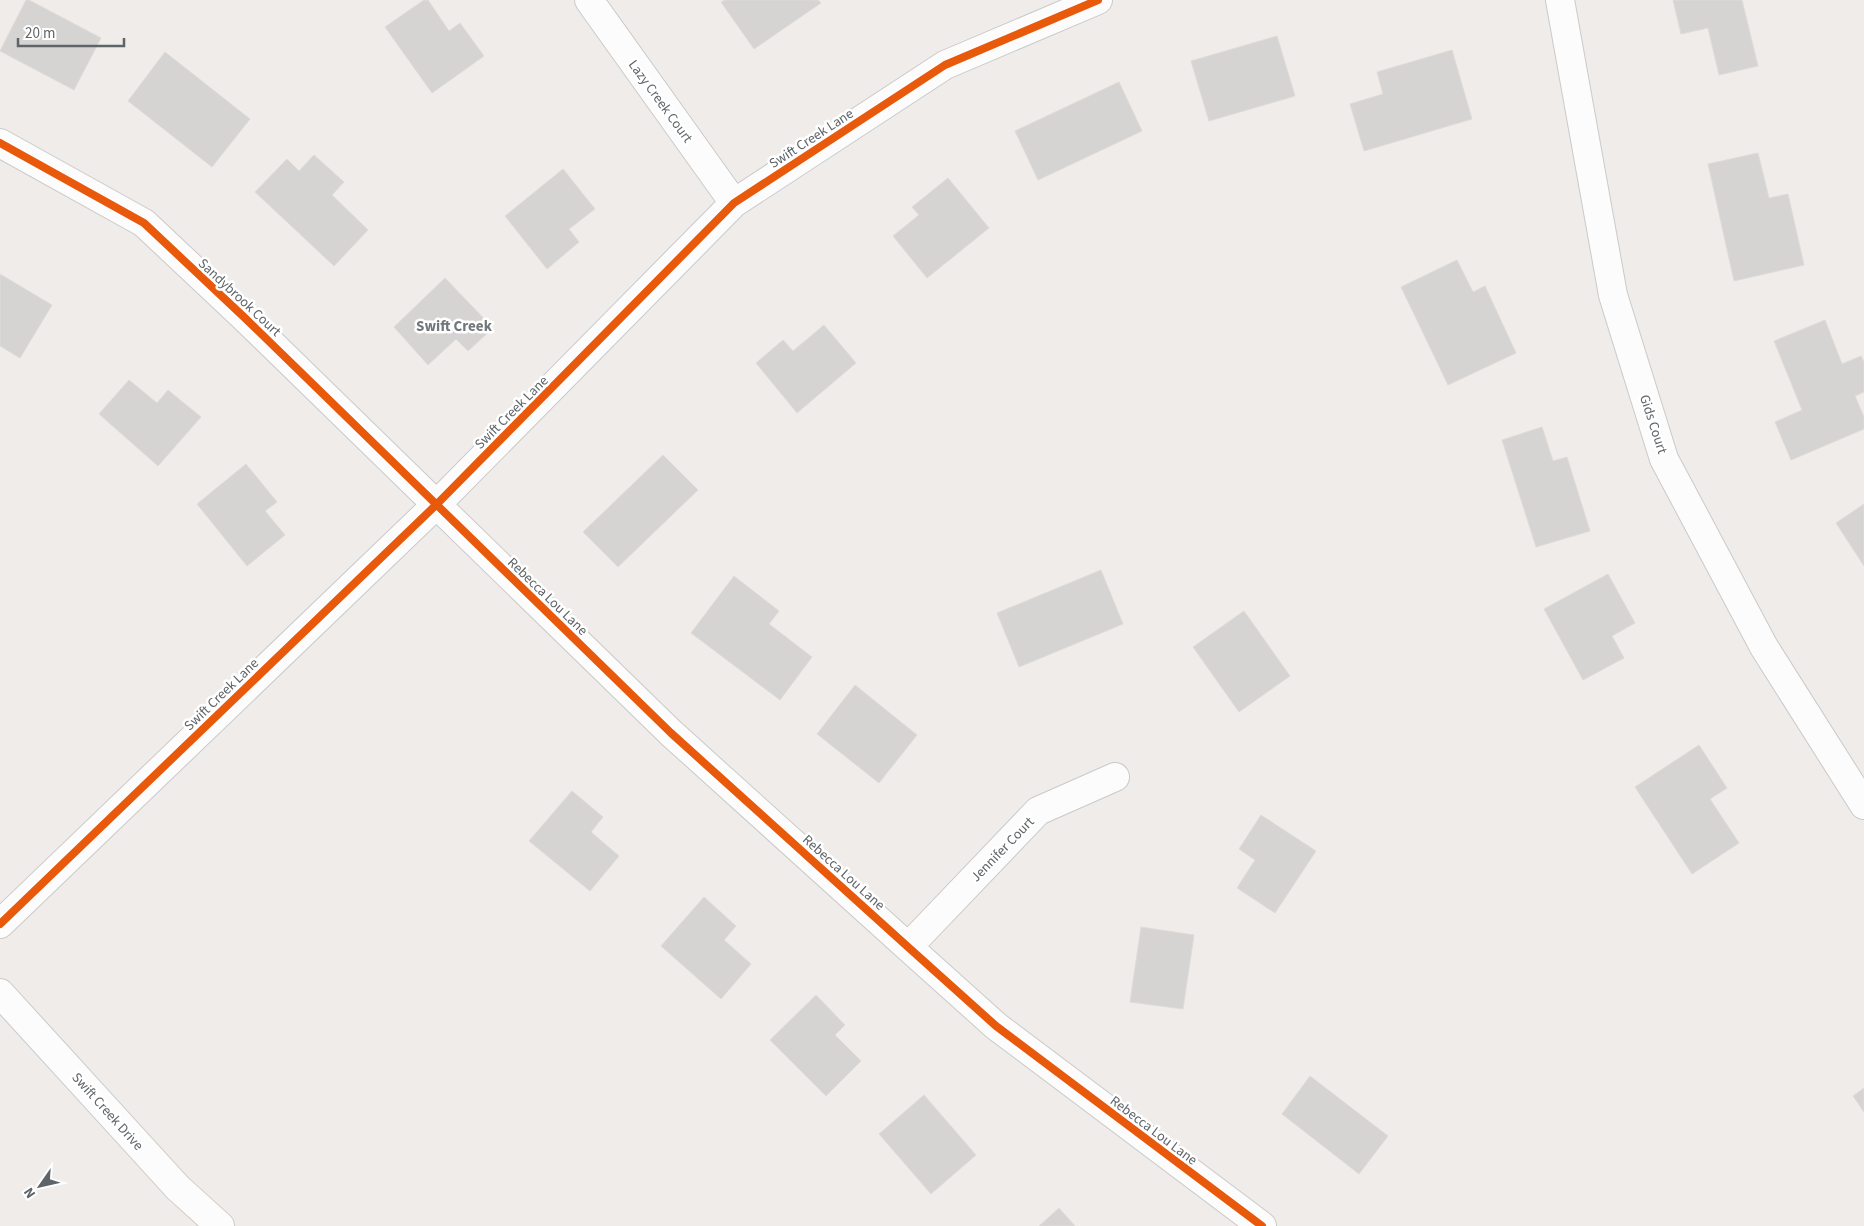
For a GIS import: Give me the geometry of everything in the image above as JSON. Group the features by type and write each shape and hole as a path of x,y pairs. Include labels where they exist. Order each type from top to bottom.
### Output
{"street":[{"name":"Lazy Creek Court","path":"588,0 734,203"},
{"name":"Swift Creek Lane","path":"0,924 437,504 734,203 945,65 1098,0"},
{"name":"Gids Court","path":"1560,0 1612,295 1664,459 1764,646 1864,804"},
{"name":"Sandybrook Court","path":"0,143 144,223 437,504"},
{"name":"Rebecca Lou Lane","path":"437,504 670,733 996,1026 1262,1226"},
{"name":"Jennifer Court","path":"908,947 1038,811 1115,777"},
{"name":"Swift Creek Drive","path":"0,993 178,1188 220,1226"}],"building":[{"path":"26,0 101,38 74,90 0,51"},
{"path":"424,0 428,0 449,31 460,23 484,56 432,93 385,27"},
{"path":"725,0 818,0 821,3 754,49 721,2"},
{"path":"1673,0 1742,0 1758,66 1719,75 1708,28 1681,34"},
{"path":"1277,36 1295,96 1209,121 1191,61"},
{"path":"1452,50 1472,119 1364,151 1350,104 1383,94 1377,72"},
{"path":"165,52 250,119 212,167 128,101"},
{"path":"1119,82 1142,131 1038,180 1015,131"},
{"path":"1758,153 1769,198 1788,194 1804,265 1734,281 1708,164"},
{"path":"314,155 344,182 332,195 368,230 334,266 255,192 287,159 299,171"},
{"path":"563,169 595,209 569,229 579,242 547,269 505,216"},
{"path":"948,178 989,228 927,278 893,236 919,215 912,207"},
{"path":"1457,260 1473,292 1485,286 1516,353 1448,385 1401,287"},
{"path":"0,274 52,305 20,358 0,346"},
{"path":"445,278 493,328 468,351 456,339 428,365 394,327"},
{"path":"1825,320 1842,364 1861,356 1864,362 1864,392 1855,396 1864,417 1864,429 1791,460 1775,422 1802,410 1774,341"},
{"path":"824,325 856,363 797,413 756,363 783,340 793,351"},
{"path":"129,380 157,403 168,390 201,417 158,466 99,414"},
{"path":"1542,427 1553,461 1567,457 1590,531 1536,547 1502,440"},
{"path":"663,455 698,490 618,567 583,532"},
{"path":"246,464 277,502 265,511 285,535 247,566 197,504"},
{"path":"1864,504 1864,566 1836,523"},
{"path":"1101,570 1123,624 1019,667 997,613"},
{"path":"1608,574 1635,623 1612,636 1624,658 1583,680 1544,609"},
{"path":"734,576 779,611 769,624 812,657 780,700 691,633"},
{"path":"1244,611 1290,676 1239,712 1193,647"},
{"path":"855,685 917,735 879,783 817,734"},
{"path":"1699,745 1727,788 1710,799 1739,843 1692,874 1635,787"},
{"path":"572,791 603,817 591,832 619,856 590,891 529,841"},
{"path":"1261,815 1316,851 1275,913 1237,888 1255,860 1239,849"},
{"path":"704,897 736,926 724,940 751,964 721,999 661,946"},
{"path":"1141,927 1194,935 1183,1009 1130,1002"},
{"path":"816,995 845,1025 835,1035 861,1061 826,1096 770,1040"},
{"path":"1310,1076 1388,1136 1359,1174 1282,1114"},
{"path":"1864,1088 1864,1112 1853,1096"},
{"path":"924,1095 976,1155 931,1194 879,1134"},
{"path":"1059,1208 1075,1226 1039,1226"}],"cycle path":[{"path":"0,924 437,504 734,203 945,65 1098,0"},
{"path":"0,143 144,223 245,318 671,733 996,1026 1262,1226"}],"district":[{"name":"Swift Creek","path":"454,326"}]}
